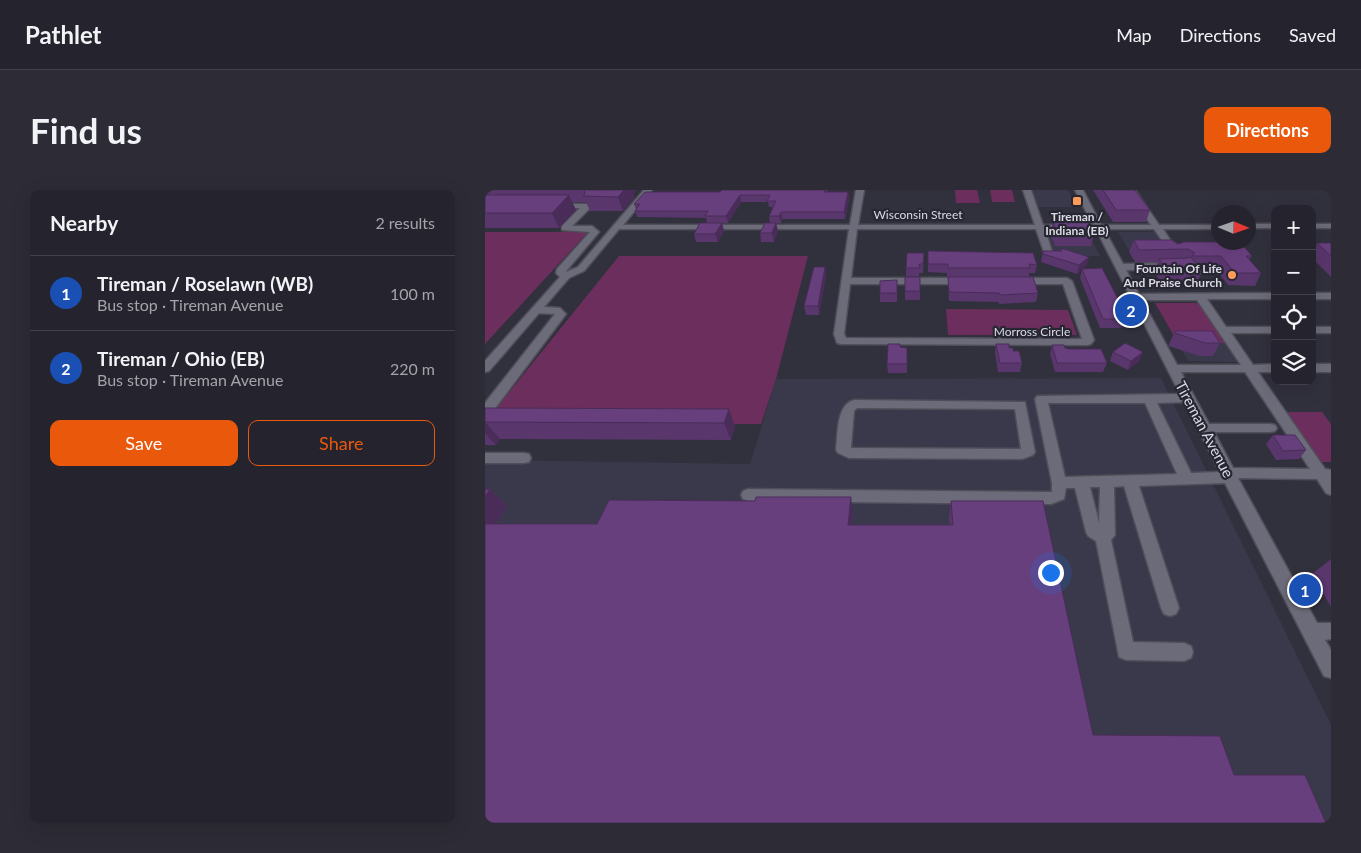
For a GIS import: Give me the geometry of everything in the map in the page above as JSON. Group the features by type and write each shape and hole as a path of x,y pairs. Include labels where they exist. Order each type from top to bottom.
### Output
{"street":[{"path":"485,368 566,276 577,272 648,190"},
{"name":"Morross Circle","path":"860,190 849,252 839,334 841,341 1087,342 1088,340 1067,281 1000,281"},
{"path":"1027,190 1049,255"},
{"name":"Tireman Avenue","path":"1079,190 1331,669"},
{"path":"1131,190 1174,252"},
{"path":"550,206 587,206 565,228 588,228 594,230 593,235 562,269 561,273 566,276"},
{"name":"Wisconsin Street","path":"617,227 1211,226"},
{"path":"1256,226 1271,226"},
{"path":"1316,226 1331,226"},
{"path":"1119,267 1183,266"},
{"path":"846,281 980,281"},
{"path":"1200,296 1249,369 1326,474 1331,489"},
{"path":"1135,297 1271,296"},
{"path":"1316,296 1331,296"},
{"path":"485,412 561,314 556,310 536,310"},
{"path":"1223,330 1271,330"},
{"path":"1316,330 1331,330"},
{"path":"1173,369 1271,368"},
{"path":"1316,368 1331,368"},
{"path":"748,495 1051,498 1059,495 1059,483 1041,399 1188,398"},
{"path":"1149,399 1187,479"},
{"path":"854,404 1021,405 1021,411 1028,452 1022,454 849,453 843,450 848,409 854,404"},
{"path":"1021,411 1044,411"},
{"path":"1204,428 1270,428"},
{"path":"485,458 523,458"},
{"path":"1059,483 1187,479 1229,475 1326,474"},
{"path":"1103,538 1107,535 1107,481"},
{"path":"1130,481 1170,608"},
{"path":"1081,482 1094,532 1103,538 1126,651 1184,652"},
{"path":"1311,632 1331,632"}],"shaded area":[{"path":"955,190 977,190 980,203 956,203"},
{"path":"990,190 1012,190 1015,202 992,202"},
{"path":"1028,190 1068,190 1076,207 1034,207"},
{"path":"485,232 588,232 485,344"},
{"path":"1044,232 1088,232 1100,256 1053,256"},
{"path":"1118,232 1154,232 1168,251 1192,273 1143,273"},
{"path":"619,256 808,256 776,379 761,424 485,425 485,422"},
{"path":"1155,303 1199,303 1226,343 1178,343"},
{"path":"946,309 1068,310 1077,335 948,335"},
{"path":"1178,343 1226,343 1238,362 1188,361"},
{"path":"1161,378 1331,725 1331,823 485,823 485,460 750,464 776,379"},
{"path":"1283,412 1322,412 1331,424 1331,462 1317,462"}],"building":[{"path":"584,190 624,190 618,197 583,196 585,194"},
{"path":"722,190 825,190 824,192 848,192 844,212 781,212 779,216 769,216 776,201 767,201 770,195 740,195 726,216 705,216 708,211 635,211 640,204 634,204 645,192 720,192"},
{"path":"1103,190 1135,190 1150,210 1116,210"},
{"path":"485,195 569,195 552,213 485,213"},
{"path":"1053,222 1088,222 1094,234 1058,234"},
{"path":"700,223 722,223 715,234 694,234"},
{"path":"765,223 776,223 772,233 760,233"},
{"path":"1134,240 1172,240 1178,244 1184,242 1211,242 1211,250 1247,250 1252,256 1246,256 1261,273 1235,273 1221,256 1192,256 1195,253 1188,249 1139,250"},
{"path":"1317,243 1331,243 1331,256"},
{"path":"1061,248 1089,257 1079,265 1043,254 1043,251 1062,251"},
{"path":"928,251 1033,253 1037,265 1029,264 1030,268 948,268 948,264 928,264"},
{"path":"907,253 924,253 923,264 919,264 920,268 906,268"},
{"path":"1191,257 1202,272 1167,271 1159,259 1188,258"},
{"path":"814,267 825,267 818,306 804,306"},
{"path":"1102,268 1119,301 1116,301 1125,319 1103,319 1082,269"},
{"path":"905,277 920,277 920,291 905,291"},
{"path":"948,277 1033,277 1038,293 1000,295 999,293 949,292"},
{"path":"897,280 897,293 880,293 880,281"},
{"path":"1175,331 1212,331 1220,343 1205,343 1175,333"},
{"path":"1125,343 1143,352 1131,361 1113,352"},
{"path":"888,344 900,344 900,347 907,348 907,364 887,364"},
{"path":"996,344 1009,344 1009,348 1013,348 1013,351 1019,351 1022,363 1000,363"},
{"path":"1052,345 1064,345 1065,348 1069,349 1101,349 1107,363 1057,363"},
{"path":"485,408 729,409 724,423 485,422"},
{"path":"1273,435 1295,435 1306,450 1283,451"},
{"path":"485,489 490,489 485,497"},
{"path":"756,497 851,497 848,525 953,525 951,501 1043,501 1093,735 1220,736 1234,775 1305,775 1326,823 485,823 485,524 597,524 609,500 755,501"}],"place":[{"name":"Tireman / Indiana (EB)","path":"1077,201"},
{"name":"Fountain Of Life And Praise Church","path":"1232,275"},
{"name":"Tireman / Ohio (EB)","path":"1131,310"},
{"name":"Tireman / Roselawn (WB)","path":"1305,590"}]}
